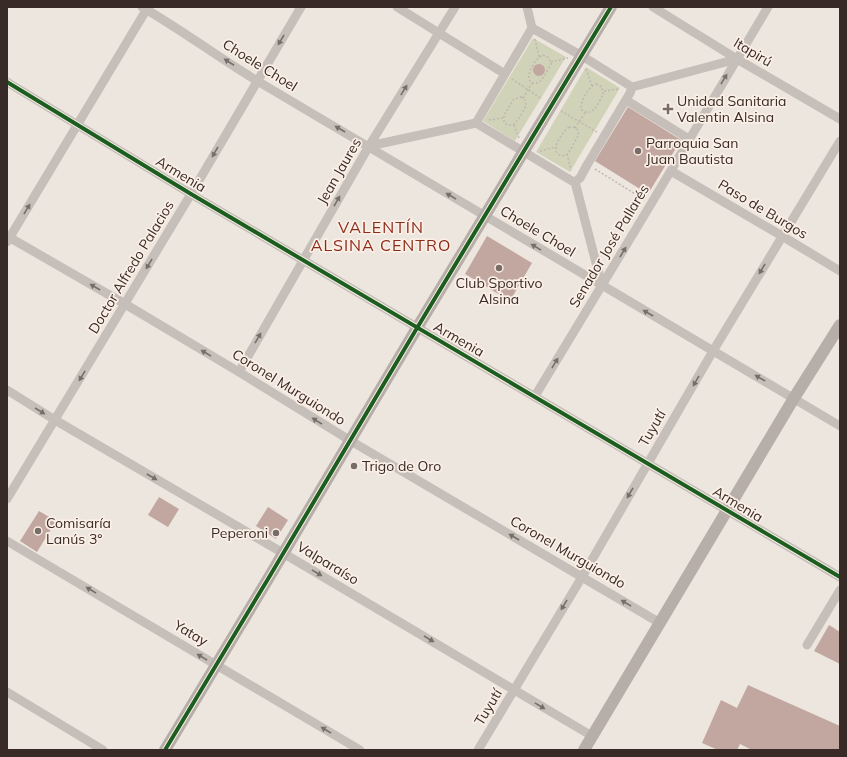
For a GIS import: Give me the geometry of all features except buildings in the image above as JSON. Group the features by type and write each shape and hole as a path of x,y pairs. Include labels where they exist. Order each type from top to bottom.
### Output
{"street":[{"name":"Doctor Alfredo Palacios","path":"7,499 191,194 301,7"},
{"path":"397,7 505,74"},
{"name":"Jean Jaures","path":"239,372 369,146 455,7"},
{"path":"476,123 532,28 528,7"},
{"path":"165,750 417,328 485,216 526,153 552,105 611,7"},
{"name":"Itapirú","path":"653,7 737,59 840,119"},
{"name":"Senador José Pallarés","path":"535,396 768,7"},
{"name":"Choele Choel","path":"145,8 257,80 840,426"},
{"path":"8,239 78,125 145,8"},
{"path":"532,28 582,56 632,87 737,59"},
{"name":"Armenia","path":"7,82 191,194 840,577"},
{"path":"575,182 580,178 588,165 632,87"},
{"path":"626,100 689,139"},
{"path":"369,146 476,123 575,182"},
{"name":"Tuyutí","path":"478,750 582,577 713,351 840,141"},
{"name":"Paso de Burgos","path":"671,171 840,271"},
{"path":"575,182 602,286"},
{"name":"Coronel Murguiondo","path":"8,239 124,304 239,372 350,441 660,623"},
{"path":"584,750 726,510 840,325"},
{"name":"Valparaíso","path":"7,390 55,420 284,553 592,736"},
{"name":"Yatay","path":"7,540 360,750"},
{"path":"807,646 840,590"},
{"path":"7,692 103,750"}],"path":[{"path":"532,28 539,57"},
{"path":"532,83 529,80 528,75 539,57 546,55 551,62"},
{"path":"551,62 582,56 592,86"},
{"path":"532,83 537,84 541,81 551,62"},
{"path":"505,74 528,90 604,136"},
{"path":"523,98 532,83"},
{"path":"575,128 585,113 589,113 593,110 603,94 603,89 596,84 592,86 580,105 581,110 585,113"},
{"path":"519,97 523,98 526,102 525,108 514,125 507,126 503,120 504,116 514,99 519,97"},
{"path":"567,154 560,155 556,152 556,147 567,128 571,126 578,131 578,136 567,154 575,182"},
{"path":"526,153 556,147"},
{"path":"588,165 651,204"}],"green space":[{"path":"533,38 566,57 515,141 483,121"},
{"path":"586,67 620,88 570,172 536,152"}],"cycle path":[{"path":"165,750 611,7"},
{"path":"7,82 191,194 840,577"}],"place":[{"name":"Unidad Sanitaria Valentin Alsina","path":"668,109"},
{"name":"Parroquia San Juan Bautista","path":"638,151"},
{"name":"Club Sportivo Alsina","path":"499,268"},
{"name":"Trigo de Oro","path":"354,466"},
{"name":"Comisaría Lanús 3°","path":"38,531"},
{"name":"Peperoni","path":"276,533"}],"district":[{"name":"VALENTÍN ALSINA CENTRO","path":"381,236"}]}
